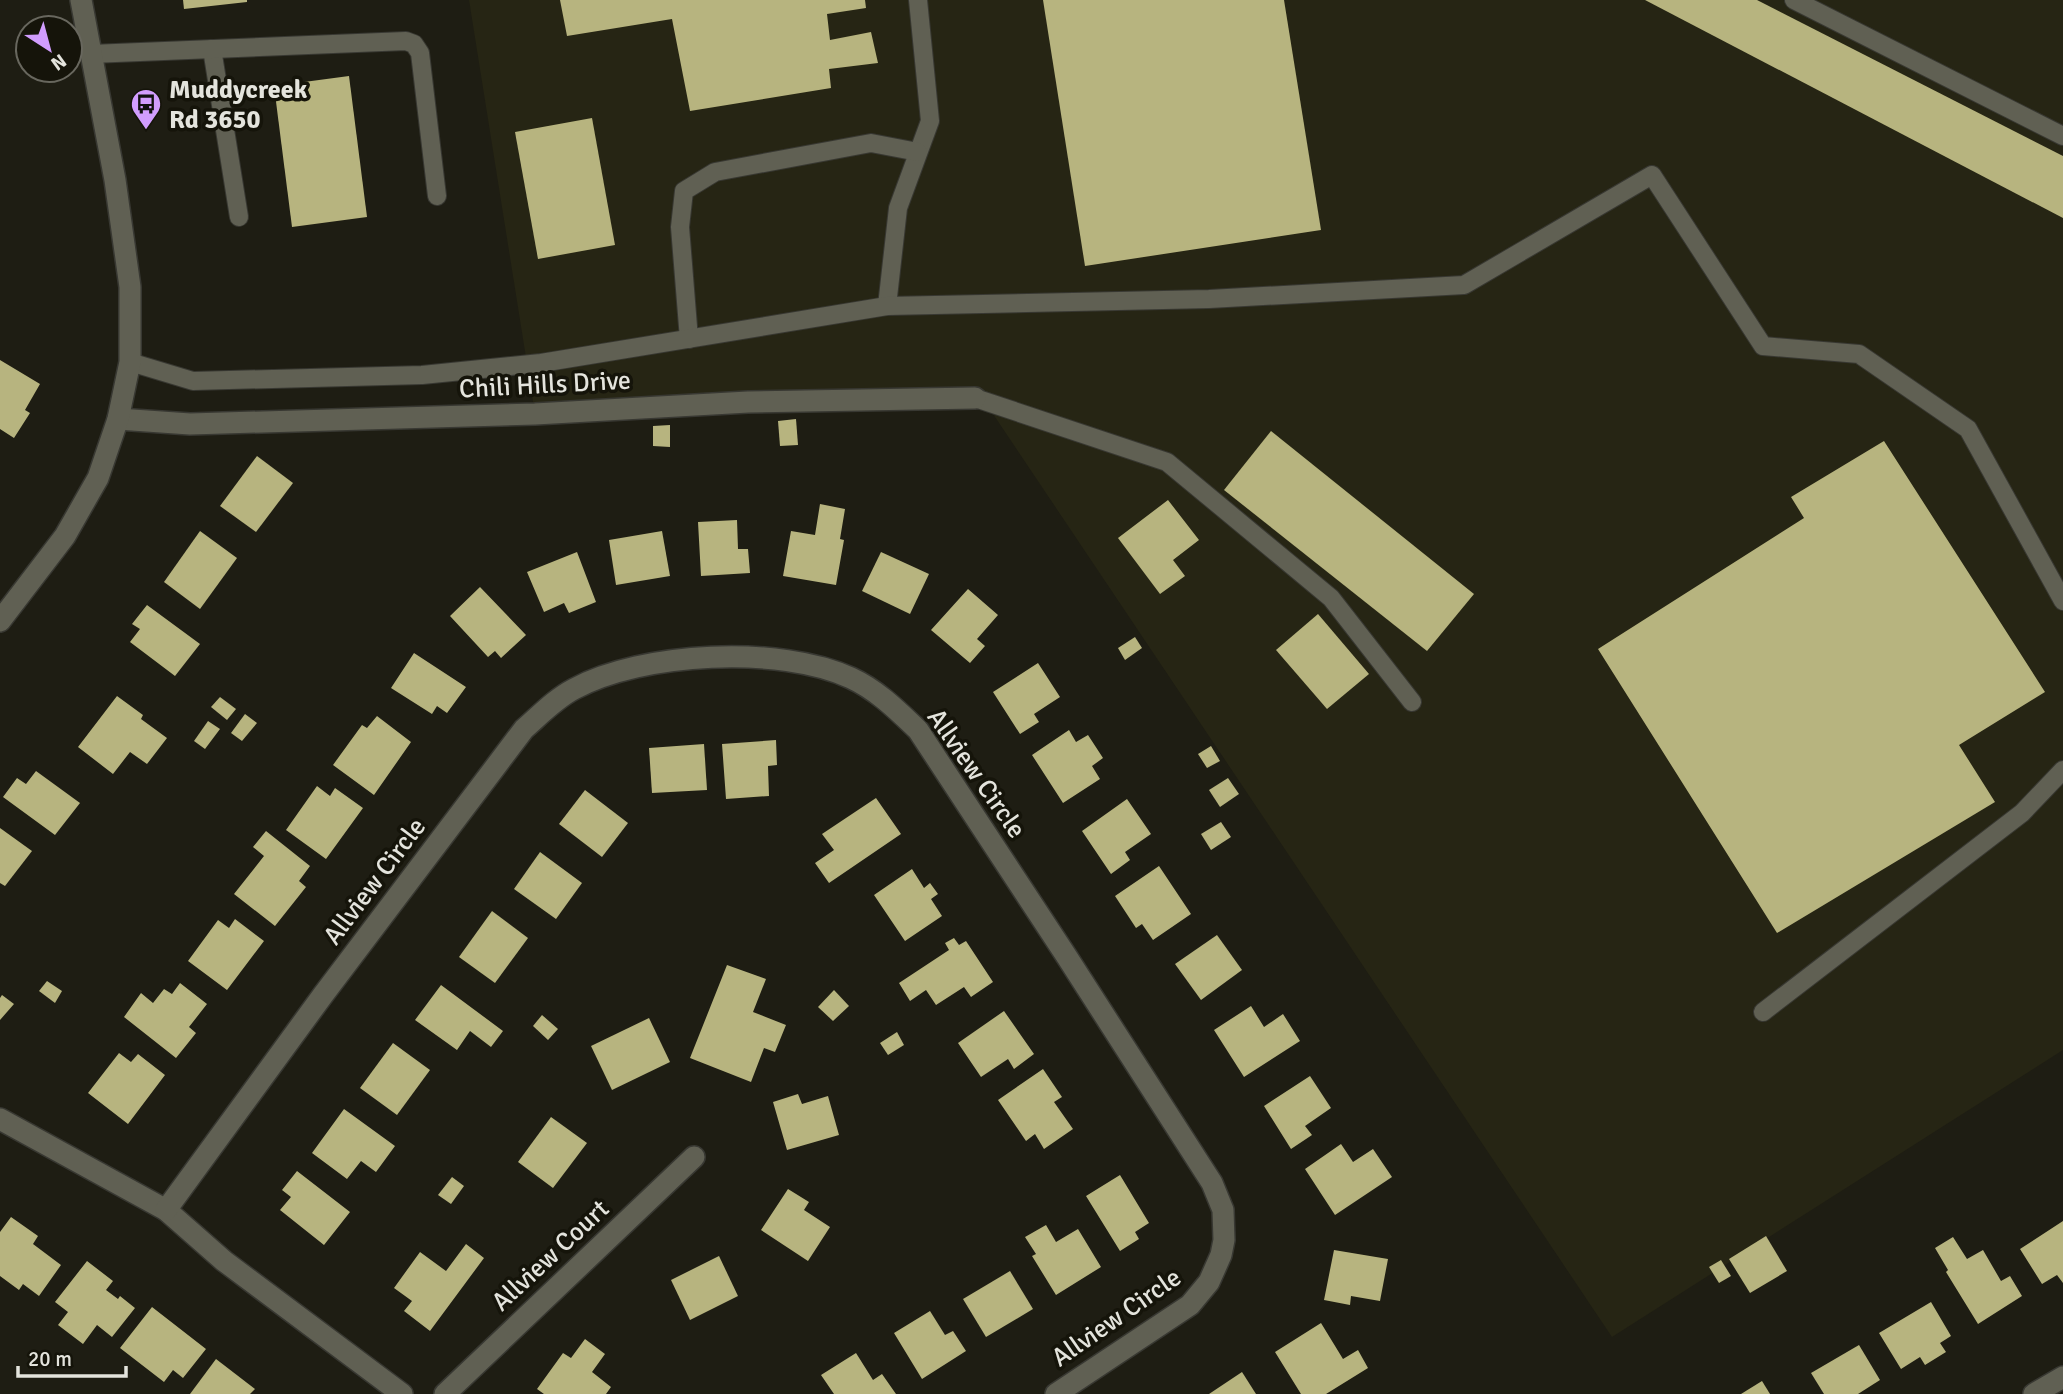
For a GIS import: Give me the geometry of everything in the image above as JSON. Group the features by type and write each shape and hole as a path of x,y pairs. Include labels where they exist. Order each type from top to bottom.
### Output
{"street":[{"path":"0,621 65,536 98,478 118,419 130,362 130,287 115,180 81,0"},
{"name":"Chili Hills Drive","path":"118,419 190,424 535,414 748,402 975,398"},
{"name":"Allview Circle","path":"166,1210 323,995 524,729 547,707 573,689 617,670 668,661 739,657 810,664 850,678 887,700 918,730 1068,957 1212,1183 1223,1210 1224,1240 1221,1255 1209,1282 1190,1305 1056,1394"},
{"path":"0,1119 166,1210 224,1261 402,1394"},
{"name":"Allview Court","path":"445,1394 694,1157"},
{"path":"2034,1394 2063,1377"}],"lane":[{"path":"887,306 898,208 930,121 918,0"},
{"path":"1794,0 2063,136"},
{"path":"91,54 406,41 414,44 420,53 437,196"},
{"path":"212,49 239,217"},
{"path":"689,339 680,227 684,191 715,172 871,143 918,152"},
{"path":"130,362 193,381 422,375 541,363 887,306 1209,299 1465,285 1652,175 1763,346 1858,354 1968,429 2063,601"},
{"path":"975,398 1167,462 1331,598 1412,702"},
{"path":"1763,1012 2021,813 2063,770"}],"shaded area":[{"path":"469,0 2063,0 2063,1050 1612,1337 993,414 975,398 535,414"}],"building":[{"path":"183,0 247,0 247,2 184,9"},
{"path":"560,0 865,0 866,8 827,14 830,40 871,32 878,63 829,69 831,88 690,111 672,19 567,36"},
{"path":"1043,0 1284,0 1321,230 1085,266"},
{"path":"1645,0 1757,0 2063,156 2063,218"},
{"path":"349,76 367,217 292,227 274,86"},
{"path":"592,118 615,245 538,259 515,132"},
{"path":"0,360 40,384 25,410 30,413 14,438 0,429"},
{"path":"796,419 798,445 780,446 778,421"},
{"path":"670,425 670,447 653,446 653,426"},
{"path":"1271,431 1474,594 1427,651 1224,490"},
{"path":"1884,441 2045,692 1959,745 1995,802 1777,933 1598,649 1804,518 1791,497"},
{"path":"257,456 293,483 256,532 220,506"},
{"path":"1168,500 1199,540 1173,560 1185,576 1160,594 1118,538"},
{"path":"820,504 845,509 840,539 844,540 836,585 783,576 791,531 815,535"},
{"path":"737,520 738,549 748,549 750,573 701,576 698,522"},
{"path":"200,531 237,558 200,609 164,582"},
{"path":"662,531 670,576 616,585 609,540"},
{"path":"577,552 596,602 569,613 564,603 544,612 527,572"},
{"path":"881,552 929,574 910,614 862,591"},
{"path":"480,587 526,635 501,658 495,651 488,657 450,616"},
{"path":"968,589 998,615 977,639 985,646 970,663 931,630"},
{"path":"147,605 200,644 175,676 130,642 140,629 132,624"},
{"path":"1318,614 1369,674 1327,709 1276,650"},
{"path":"1135,637 1142,648 1125,660 1118,648"},
{"path":"414,653 466,687 447,713 437,706 432,714 391,688"},
{"path":"1038,663 1060,697 1034,714 1039,722 1020,734 993,692"},
{"path":"117,696 143,715 141,719 167,738 147,764 130,752 113,774 78,747"},
{"path":"220,697 236,709 227,720 211,707"},
{"path":"245,714 257,723 242,741 231,733"},
{"path":"377,716 411,742 374,795 333,765 362,725 367,728"},
{"path":"208,721 220,729 205,749 194,741"},
{"path":"1069,730 1076,742 1088,735 1103,758 1092,766 1100,779 1063,803 1032,755"},
{"path":"776,740 777,765 768,766 769,796 726,799 722,744"},
{"path":"704,744 707,790 652,793 649,748"},
{"path":"1211,746 1220,761 1207,768 1198,754"},
{"path":"36,771 80,803 55,835 3,797 17,778 26,784"},
{"path":"1228,778 1239,794 1220,807 1209,790"},
{"path":"317,786 330,796 335,788 363,808 326,859 286,830"},
{"path":"585,790 628,823 602,857 559,824"},
{"path":"876,798 901,834 829,883 815,863 834,850 822,834"},
{"path":"1127,799 1151,834 1125,852 1130,860 1111,874 1082,831"},
{"path":"1221,822 1231,837 1211,850 1201,834"},
{"path":"0,828 32,851 5,886 0,883"},
{"path":"266,831 310,866 299,881 306,887 275,926 234,894 264,856 253,847"},
{"path":"540,852 582,883 556,919 514,889"},
{"path":"1159,866 1191,914 1153,940 1142,924 1136,928 1115,896"},
{"path":"912,869 924,888 930,883 938,894 931,899 942,916 905,941 874,895"},
{"path":"492,911 528,938 495,983 459,957"},
{"path":"235,919 264,941 227,990 188,961 218,920 229,928"},
{"path":"1217,935 1242,970 1201,1000 1175,964"},
{"path":"954,938 959,945 966,941 993,982 971,997 964,987 936,1005 926,990 910,1001 899,983 949,950 945,943"},
{"path":"727,965 766,979 753,1012 786,1025 775,1052 764,1048 751,1082 690,1058"},
{"path":"47,981 62,991 55,1003 39,991"},
{"path":"180,983 207,1004 189,1027 196,1033 176,1058 124,1017 141,993 153,1003 164,989 172,994"},
{"path":"441,985 503,1031 491,1047 470,1031 457,1050 415,1020"},
{"path":"834,990 849,1006 833,1021 818,1007"},
{"path":"2,995 14,1004 0,1020 0,998"},
{"path":"1251,1006 1264,1027 1283,1014 1300,1041 1244,1077 1214,1030"},
{"path":"1004,1011 1034,1054 1014,1069 1008,1059 981,1077 958,1043"},
{"path":"542,1015 558,1029 548,1040 533,1026"},
{"path":"649,1018 670,1062 612,1090 591,1046"},
{"path":"897,1032 904,1045 888,1055 880,1043"},
{"path":"393,1043 430,1070 397,1115 360,1088"},
{"path":"119,1053 131,1062 138,1054 165,1075 128,1124 88,1093"},
{"path":"1043,1069 1062,1097 1054,1102 1073,1129 1044,1149 1035,1134 1026,1141 998,1100"},
{"path":"1310,1076 1331,1108 1305,1126 1312,1135 1291,1149 1264,1106"},
{"path":"798,1094 802,1104 828,1096 839,1135 787,1150 773,1102"},
{"path":"344,1109 395,1146 376,1172 361,1161 347,1179 312,1153"},
{"path":"551,1117 587,1143 553,1188 518,1162"},
{"path":"1341,1144 1353,1162 1373,1149 1392,1177 1335,1215 1305,1169"},
{"path":"297,1171 350,1212 324,1245 280,1210 291,1197 282,1190"},
{"path":"1120,1175 1149,1223 1135,1232 1139,1239 1120,1251 1086,1196"},
{"path":"452,1177 464,1186 451,1204 438,1195"},
{"path":"788,1189 809,1202 804,1210 830,1227 808,1261 761,1230"},
{"path":"11,1217 38,1236 33,1244 61,1265 39,1296 23,1284 19,1290 0,1276 0,1232"},
{"path":"2063,1221 2063,1283 2057,1275 2042,1284 2020,1249"},
{"path":"1046,1225 1056,1242 1078,1229 1101,1267 1056,1295 1032,1256 1036,1254 1025,1237"},
{"path":"1766,1236 1787,1271 1750,1293 1729,1259"},
{"path":"1953,1237 1967,1259 1983,1250 2001,1281 2010,1276 2022,1296 1978,1324 1946,1272 1948,1270 1935,1248"},
{"path":"466,1244 484,1258 430,1331 404,1311 412,1301 394,1288 420,1252 446,1271"},
{"path":"1334,1250 1388,1259 1380,1301 1351,1296 1350,1305 1324,1300"},
{"path":"719,1256 738,1296 690,1320 671,1280"},
{"path":"1721,1260 1731,1276 1719,1283 1709,1267"},
{"path":"87,1261 113,1281 106,1290 118,1299 120,1296 135,1308 112,1337 97,1325 83,1344 58,1325 68,1312 55,1302"},
{"path":"1010,1271 1033,1309 986,1337 963,1299"},
{"path":"1931,1302 1951,1336 1940,1343 1946,1352 1925,1365 1920,1357 1901,1369 1879,1333"},
{"path":"152,1307 206,1349 183,1378 173,1370 164,1382 120,1348"},
{"path":"930,1311 945,1335 953,1331 966,1351 922,1379 894,1333"},
{"path":"1321,1323 1343,1359 1358,1350 1368,1368 1326,1394 1301,1394 1275,1352"},
{"path":"585,1339 605,1354 592,1372 611,1387 606,1394 544,1394 537,1389 563,1353 571,1358"},
{"path":"1859,1345 1880,1380 1858,1394 1824,1394 1811,1373"},
{"path":"856,1353 873,1380 882,1374 896,1394 834,1394 821,1375"},
{"path":"216,1359 255,1389 250,1394 190,1394"},
{"path":"1242,1372 1256,1394 1209,1394"},
{"path":"1762,1381 1770,1394 1741,1394"}],"place":[{"name":"Muddycreek Rd 3650","path":"146,131"}]}
